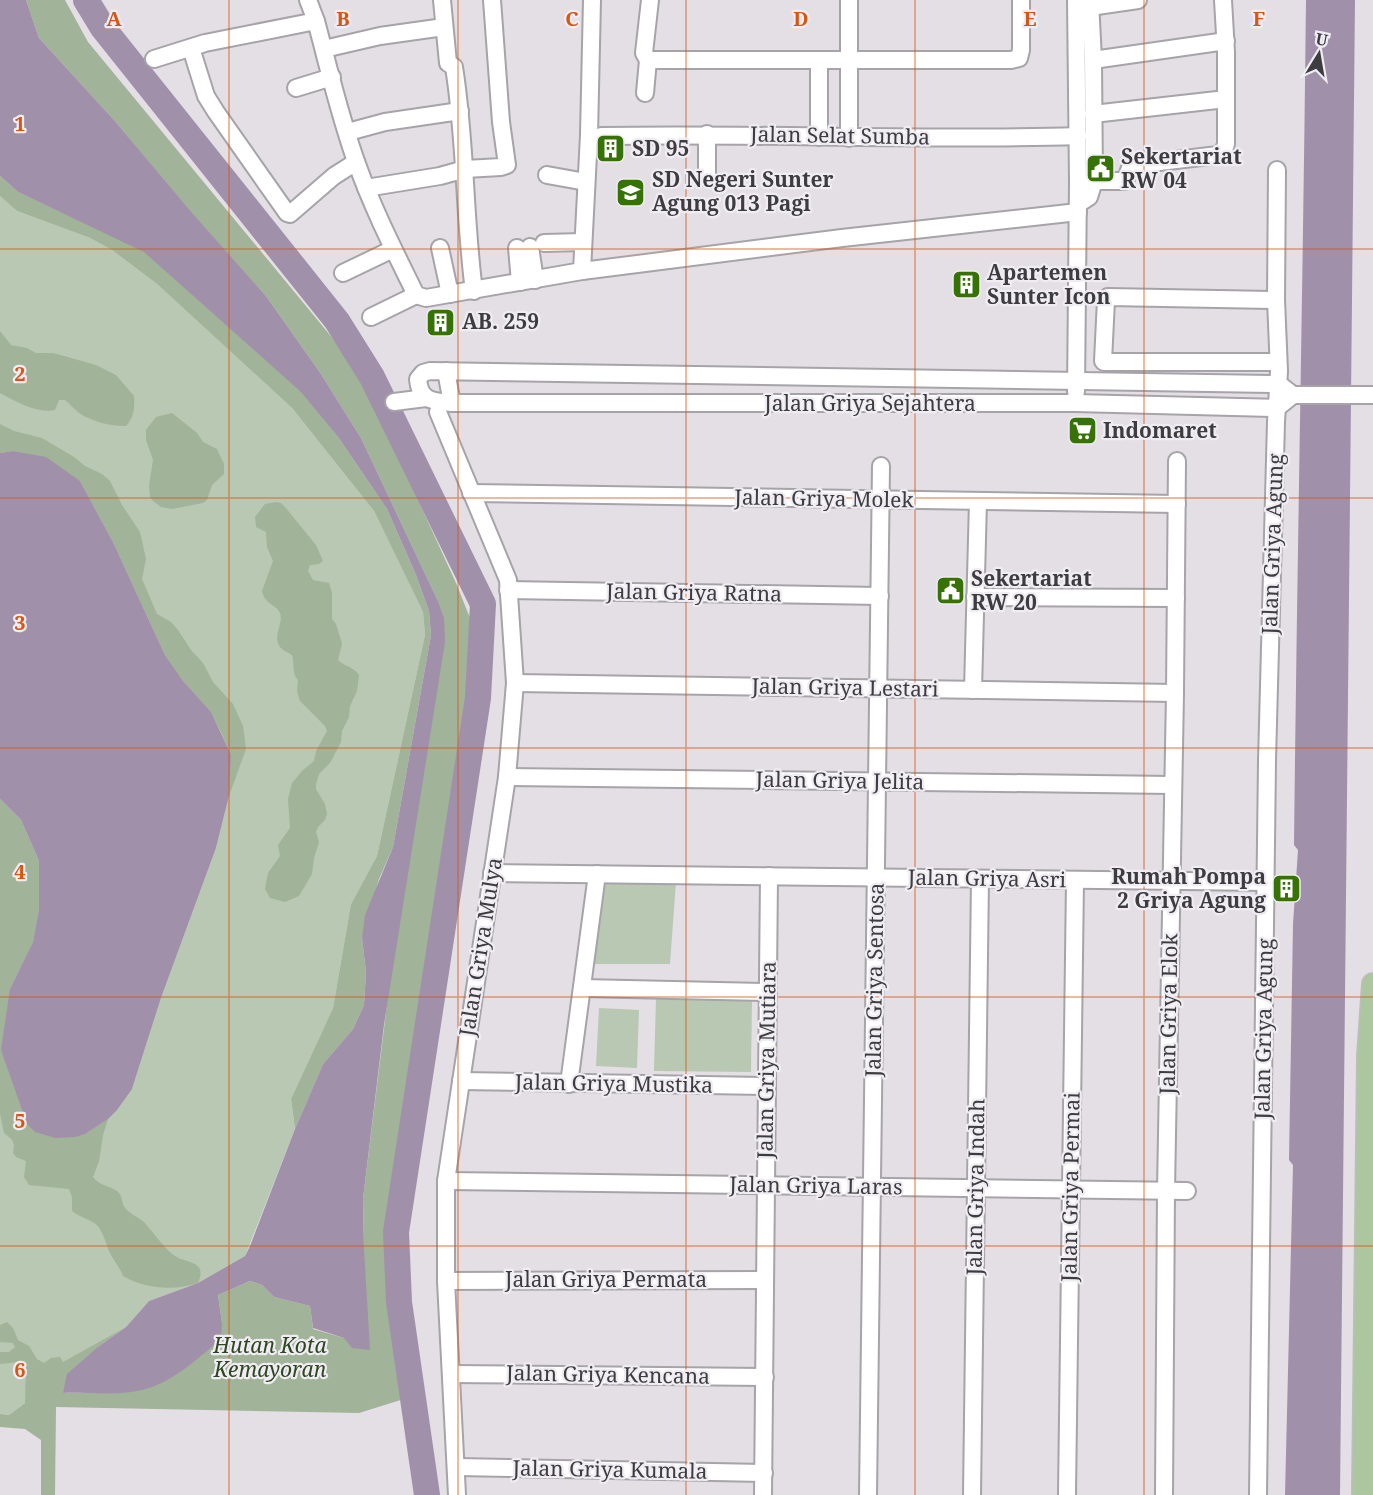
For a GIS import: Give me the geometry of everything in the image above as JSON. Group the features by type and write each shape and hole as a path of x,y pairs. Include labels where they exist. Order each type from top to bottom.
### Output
{"main road":[{"path":"1363,1495 1369,1309 1368,1056 1373,984"}],"street":[{"path":"308,0 356,162 393,249 416,295"},
{"path":"442,0 448,63 454,67 460,97 468,248 474,291"},
{"path":"366,188 440,176 465,169 506,167 508,162 501,122 492,0"},
{"path":"582,271 592,0"},
{"path":"645,93 648,60 644,53 650,0"},
{"path":"849,0 849,138"},
{"path":"648,60 819,62 1011,60 1019,58 1021,0"},
{"path":"1085,2 1138,0"},
{"path":"1094,181 1125,181 1130,168 1134,165 1218,155 1226,144 1226,41 1223,0"},
{"path":"370,317 416,295 426,298 582,271 1078,208 1089,197 1094,181 1093,60 1085,2"},
{"path":"1075,404 1078,136 1085,2"},
{"path":"154,59 205,43 316,21"},
{"path":"324,49 380,36 444,27"},
{"path":"1093,60 1226,41"},
{"path":"191,48 206,96 287,213 290,214 334,176 356,162"},
{"path":"819,62 819,137"},
{"path":"296,88 332,77"},
{"path":"1093,114 1226,99"},
{"path":"348,132 385,122 460,111"},
{"path":"707,134 707,178"},
{"name":"Jalan Selat Sumba","path":"601,136 707,134 849,138 1078,136"},
{"path":"1277,170 1276,300 1279,384 1296,395 1367,395"},
{"path":"547,175 586,182"},
{"path":"527,281 530,246 583,242"},
{"path":"440,248 450,294"},
{"path":"343,273 393,249"},
{"path":"1276,300 1108,297 1103,361 1278,362"},
{"name":"Jalan Griya Sejahtera","path":"1276,408 1075,404 445,407 426,398 420,392 418,379 423,373 446,371 1279,384"},
{"name":"Jalan Griya Mulya","path":"446,371 445,407 471,493 508,580 515,683 507,777 446,1181 446,1281 457,1495"},
{"name":"Jalan Griya Agung","path":"1258,1495 1267,761 1276,408 1279,384"},
{"path":"1276,408 1296,395"},
{"name":"Jalan Griya Sejahtera","path":"394,402 426,398"},
{"name":"Jalan Griya Elok","path":"1164,1495 1176,461"},
{"name":"Jalan Griya Sentosa","path":"868,1495 881,466"},
{"name":"Jalan Griya Molek","path":"471,493 1177,504"},
{"path":"973,690 978,501"},
{"name":"Jalan Griya Ratna","path":"508,590 880,596"},
{"path":"975,597 1176,598"},
{"name":"Jalan Griya Lestari","path":"515,683 1175,693"},
{"name":"Jalan Griya Jelita","path":"507,777 1172,785"},
{"name":"Jalan Griya Asri","path":"492,873 1266,882"},
{"path":"569,1084 597,874"},
{"name":"Jalan Griya Mutiara","path":"764,1495 769,876"},
{"name":"Jalan Griya Indah","path":"972,1495 980,879"},
{"name":"Jalan Griya Permai","path":"1067,1495 1075,880"},
{"path":"582,988 768,992"},
{"name":"Jalan Griya Mustika","path":"461,1081 767,1086"},
{"name":"Jalan Griya Laras","path":"446,1181 1187,1191"},
{"name":"Jalan Griya Permata","path":"446,1281 765,1280"},
{"name":"Jalan Griya Kencana","path":"451,1374 765,1377"},
{"name":"Jalan Griya Kumala","path":"457,1467 764,1473"}],"green space":[{"name":"Hutan Kota Kemayoran","path":"26,0 65,0 88,42 358,369 472,623 474,666 390,1222 392,1278 407,1398 359,1413 56,1407 55,1495 41,1495 41,1440 25,1429 0,1427 0,1414 9,1415 25,1403 26,1366 19,1362 0,1364 0,1352 9,1352 15,1347 13,1343 0,1342 0,1325 7,1322 13,1328 18,1340 29,1346 37,1359 44,1363 51,1358 60,1357 63,1362 126,1327 99,1346 63,1393 129,1392 222,1323 218,1295 250,1281 262,1285 274,1297 310,1306 313,1329 344,1338 364,1249 363,1199 437,599 361,438 321,374 266,296 192,214 114,120 39,38"},
{"path":"0,176 18,192 144,251 301,391 338,437 387,509 429,611 431,635 393,847 379,879 362,938 366,972 364,1005 353,1029 323,1064 295,1129 291,1099 333,1008 351,904 377,856 425,635 423,612 374,511 292,408 157,284 112,250 90,238 17,211 0,196"},
{"path":"0,196 17,211 90,238 112,250 157,284 292,408 374,511 423,612 425,635 377,856 351,904 333,1008 291,1099 295,1129 245,1256 198,1283 149,1301 126,1327 63,1363 25,1403 9,1415 0,1414 0,799 132,1089 161,998 216,848 229,796 113,542 80,481 12,451 0,453"},
{"path":"0,331 11,345 27,348 36,353 53,353 96,365 116,375 134,396 133,412 129,423 126,426 120,426 96,421 79,413 65,400 59,400 55,410 48,411 26,406 0,393"},
{"path":"172,413 197,433 203,442 217,449 224,464 224,474 212,485 207,500 203,503 172,509 161,507 150,497 149,486 153,460 146,440 146,430 156,417"},
{"path":"0,424 14,431 42,438 110,481 122,505 140,532 146,559 142,579 157,614 171,622 178,630 203,663 213,682 233,704 243,726 246,749 229,796 231,755 222,734 211,712 183,681 165,655 113,542 80,481 12,451 0,453"},
{"path":"276,502 285,507 316,545 323,561 310,565 308,571 313,580 329,583 332,593 332,619 336,624 342,644 338,660 359,675 357,691 342,731 341,742 330,763 319,774 316,784 327,814 316,832 319,842 312,874 299,896 285,902 270,898 265,889 268,873 280,856 278,845 290,828 288,799 292,783 314,761 316,751 327,731 325,726 300,701 292,655 281,648 278,643 280,613 263,596 262,591 273,561 267,547 266,532 256,527 255,517 265,504"},
{"path":"0,799 21,820 39,861 39,909 33,942 10,989 85,1134 108,1119 99,1161 93,1177 101,1184 117,1191 125,1208 144,1222 172,1254 198,1266 200,1275 198,1283 170,1288 141,1284 123,1276 97,1225 72,1211 72,1197 69,1189 29,1185 24,1177 26,1161 16,1157 13,1153 13,1141 4,1133 0,1114"},
{"path":"605,879 676,882 670,964 592,964"},
{"path":"656,998 752,1001 751,1072 654,1071"},
{"path":"599,1008 639,1010 637,1068 596,1066"}],"shaded area":[{"path":"0,0 26,0 39,38 114,120 266,296 321,374 361,438 444,618 445,642 384,1025 363,1199 370,1350 352,1348 344,1338 313,1328 310,1306 274,1297 262,1285 250,1281 218,1295 222,1323 221,1339 171,1378 152,1387 131,1392 63,1393 67,1374 99,1346 126,1327 149,1301 198,1283 245,1256 250,1246 323,1064 353,1029 364,1005 366,972 362,938 365,915 393,847 431,635 429,611 387,509 338,437 301,392 144,252 18,192 0,176"},
{"path":"1306,0 1355,0 1340,1495 1285,1495 1293,1165 1289,1160 1293,924 1298,850 1294,845"},
{"path":"12,451 46,457 80,481 113,542 165,655 183,681 211,712 231,755 229,796 216,848 161,998 132,1089 108,1119 85,1134 75,1137 55,1138 35,1132 27,1124 1,1050 10,989 33,942 39,909 39,861 21,820 0,799 0,453"}],"waterway":[{"path":"86,0 103,28 337,321 372,377 483,604 478,698 396,1232 399,1302 427,1495"}],"place":[{"name":"SD 95","path":"611,149"},
{"name":"Sekertariat RW 04","path":"1100,169"},
{"name":"SD Negeri Sunter Agung 013 Pagi","path":"631,192"},
{"name":"Apartemen Sunter Icon","path":"966,285"},
{"name":"AB. 259","path":"441,322"},
{"name":"Indomaret","path":"1082,431"},
{"name":"Sekertariat RW 20","path":"950,591"},
{"name":"Rumah Pompa 2 Griya Agung","path":"1287,889"}]}
